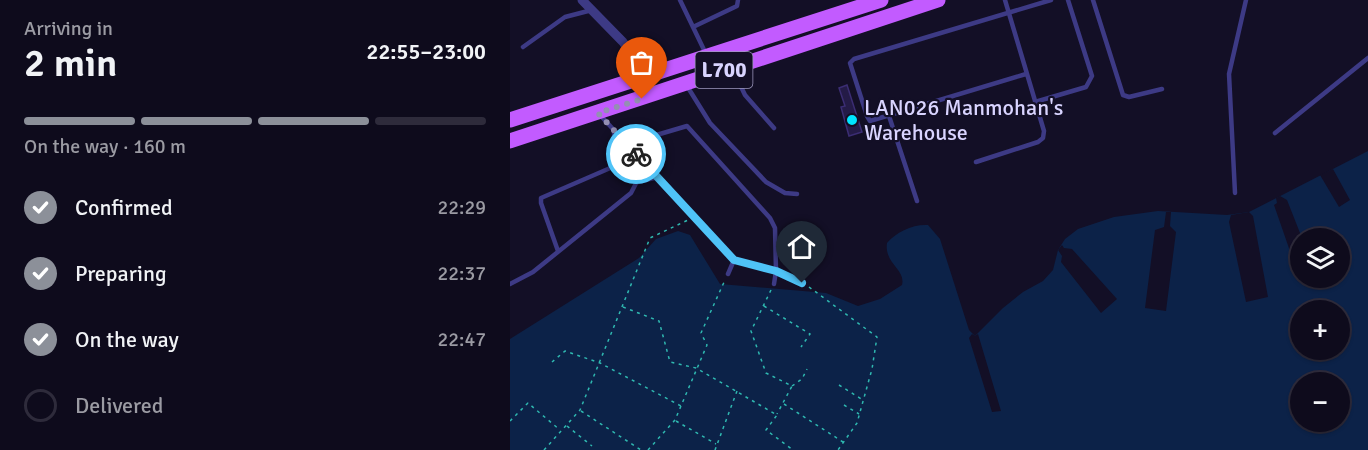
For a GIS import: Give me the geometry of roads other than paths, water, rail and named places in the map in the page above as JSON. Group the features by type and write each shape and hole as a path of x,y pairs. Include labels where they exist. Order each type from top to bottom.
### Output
{"main road":[{"name":"L700","path":"510,120 881,0"},
{"name":"L700","path":"510,141 938,0"}],"street":[{"path":"582,0 623,42 647,77"}],"lane":[{"path":"680,0 707,57"},
{"path":"693,27 736,6 738,0"},
{"path":"976,162 1038,142 1043,138 1044,131 1005,0"},
{"path":"1026,74 870,121 850,63 854,59 1051,0"},
{"path":"1035,102 1086,87 1092,76 1068,0"},
{"path":"1093,0 1123,95 1129,97 1162,89"},
{"path":"1235,193 1229,74 1246,0"},
{"path":"523,46 565,17 592,10"},
{"path":"1275,133 1368,58"},
{"path":"732,67 745,95 774,128"},
{"path":"686,84 710,123 766,182 785,193 797,194"},
{"path":"598,113 734,260 776,271 802,283"},
{"path":"889,116 917,201"},
{"path":"626,144 683,126 691,129 773,222 776,271 774,284"},
{"path":"614,130 614,155 618,164 638,182"},
{"path":"558,251 541,198 638,156"},
{"path":"510,284 533,272 631,193 646,164"},
{"path":"638,182 658,177"},
{"path":"728,274 734,260"}],"water":[{"path":"1368,151 1368,450 510,450 510,339 639,258 656,239 678,231 690,235 720,284 826,293 858,306 880,299 902,285 901,275 889,256 887,243 895,235 905,230 928,225 940,239 969,330 975,336 1003,308 1023,292 1043,281 1053,270 1058,250 1065,239 1078,229 1114,217 1158,211 1227,215 1249,212"}],"place":[{"name":"LAN026 Manmohan's Warehouse","path":"852,120"}]}
